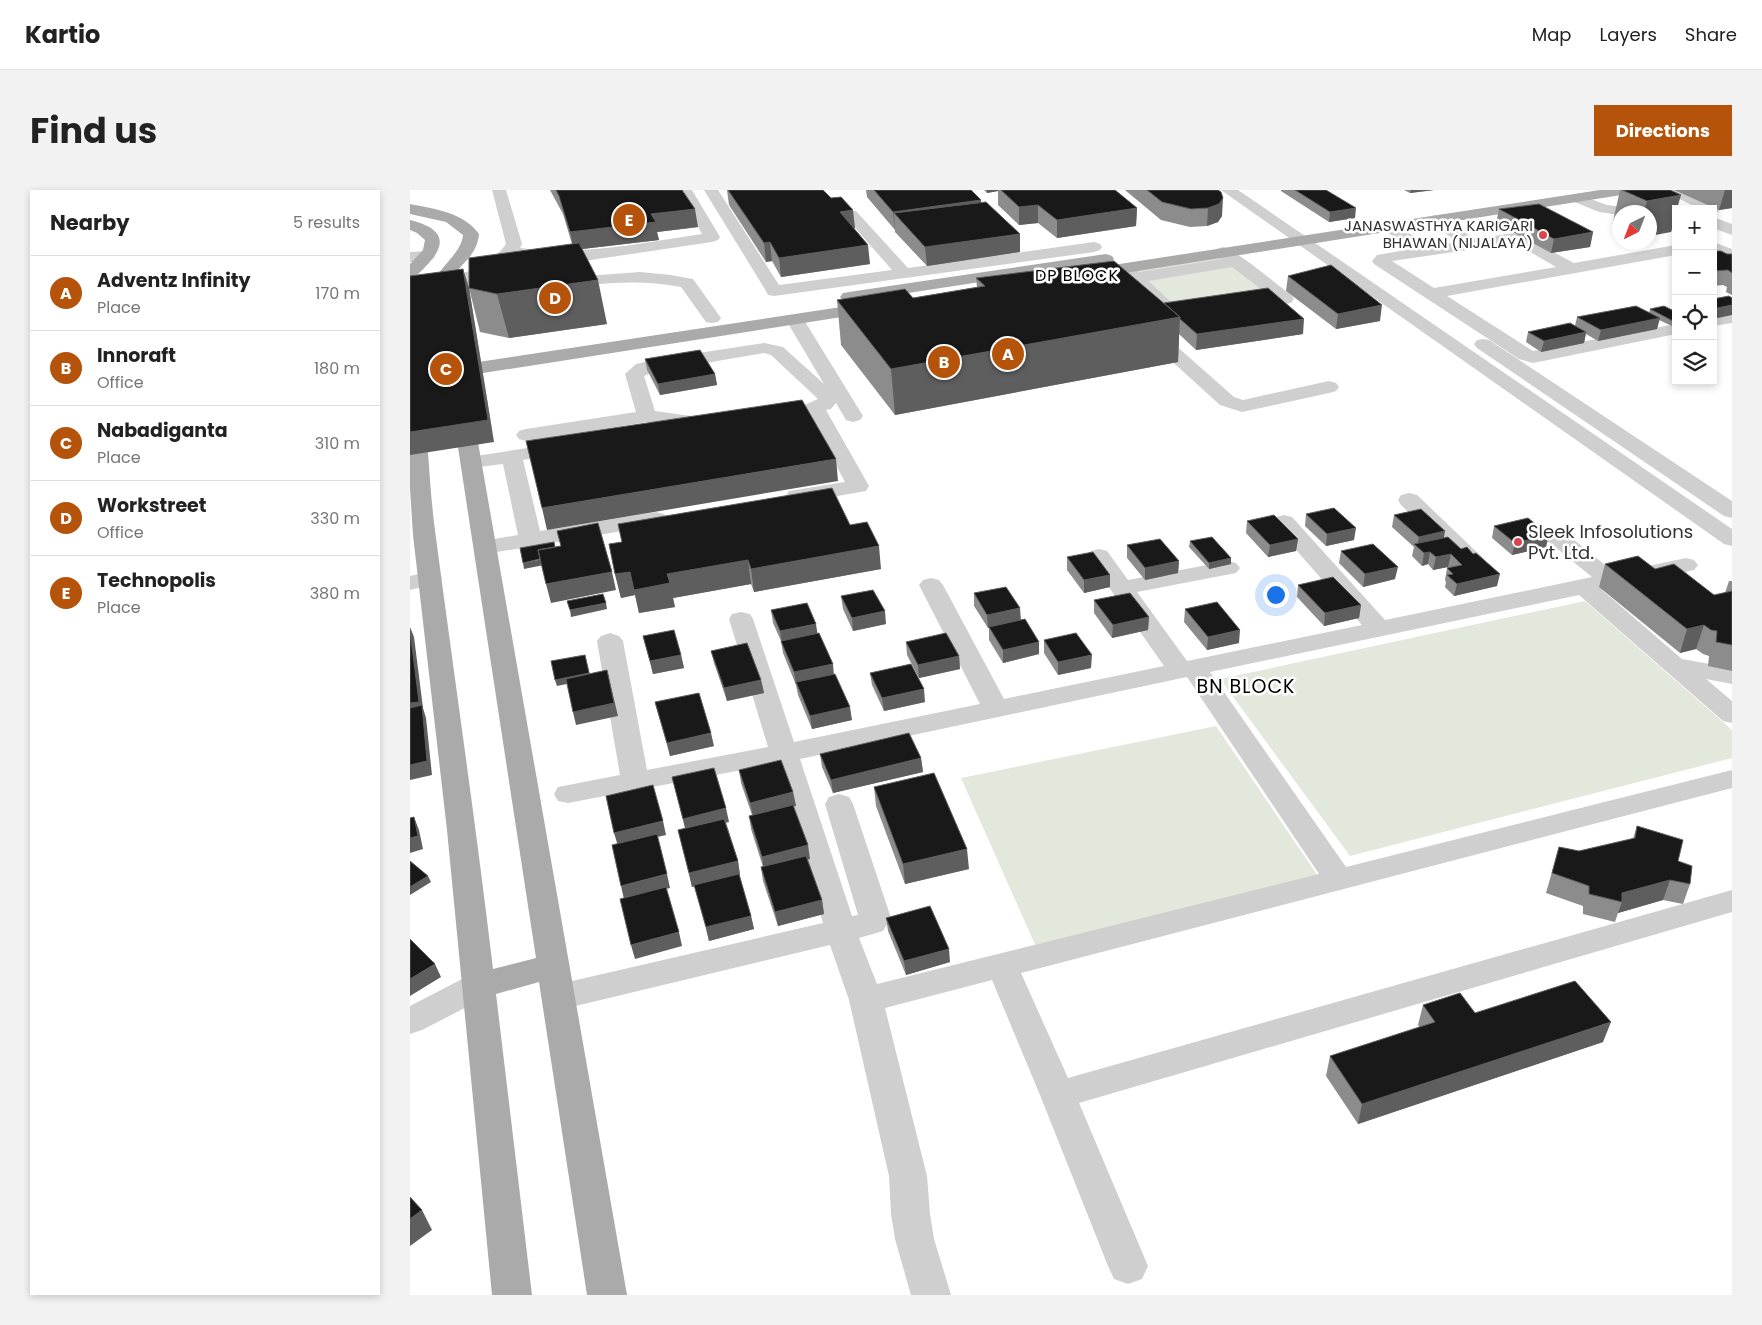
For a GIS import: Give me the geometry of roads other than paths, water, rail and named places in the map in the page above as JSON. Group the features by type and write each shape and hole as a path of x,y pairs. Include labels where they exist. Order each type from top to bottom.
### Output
{"main road":[{"path":"429,367 789,313 1086,274 1129,273 1230,257 1306,235 1571,194 1628,190"},
{"path":"429,367 712,318 789,313 1033,256 1389,227 1518,207 1571,194"},
{"path":"410,209 454,219 462,224 471,234 470,245 447,272 439,294 444,321"},
{"path":"410,225 423,229 434,239 433,247 427,256 410,273"},
{"path":"429,367 489,448 485,547 607,1295"},
{"path":"429,367 415,404 417,537 420,581 462,830 512,1295"},
{"path":"478,986 556,981"}],"street":[{"path":"510,251 545,256 584,256 712,237 685,190"},
{"path":"711,190 853,416"},
{"path":"1228,190 1306,235 1732,511"},
{"path":"1253,190 1306,235 1732,539"},
{"path":"439,294 488,267 510,251 514,244 504,191"},
{"path":"1571,194 1604,209 1612,210"},
{"path":"1667,194 1681,205"},
{"path":"1667,194 1701,205"},
{"path":"1518,207 1547,221"},
{"path":"1717,211 1732,218"},
{"path":"851,214 904,273"},
{"path":"1435,220 1472,244"},
{"path":"1717,224 1732,230"},
{"path":"1389,227 1427,251"},
{"path":"1572,269 1516,238 1383,258 1380,261 1526,356 1533,357 1672,330"},
{"path":"1717,245 1732,241"},
{"path":"1601,247 1622,250 1672,245"},
{"path":"774,291 1094,247"},
{"path":"1717,248 1732,255"},
{"path":"1431,294 1672,251"},
{"path":"410,257 427,256"},
{"path":"1226,308 1285,299 1230,257"},
{"path":"1129,273 1176,315 1197,312"},
{"path":"1086,274 1102,288"},
{"path":"547,285 604,277 674,280 687,283 712,318"},
{"path":"439,294 462,297"},
{"path":"1717,320 1732,318"},
{"path":"1139,322 1227,401 1234,405 1242,406 1329,387"},
{"path":"489,448 647,416 698,424 740,420 815,408 824,405 829,400 777,351 764,348 638,370 634,374 647,416"},
{"path":"489,448 816,410 858,486 782,499"},
{"path":"489,448 532,540"},
{"path":"1409,500 1514,600"},
{"path":"485,547 676,516"},
{"path":"1284,522 1378,628"},
{"path":"1538,536 1554,535 1609,580"},
{"path":"1099,556 1121,588 1186,668 1339,880"},
{"path":"568,794 784,753 995,707 1686,565"},
{"path":"1121,588 1228,568"},
{"path":"931,585 995,707"},
{"path":"1583,586 1732,715"},
{"path":"741,619 841,932 866,1000 908,1176 911,1194 910,1216 916,1250 931,1295"},
{"path":"610,640 635,781"},
{"path":"1675,665 1732,676"},
{"path":"866,1000 1732,779"},
{"path":"556,981 841,932 872,923 875,918 839,804"},
{"path":"1058,1095 1732,901"},
{"path":"1002,966 1058,1095 1128,1266"},
{"path":"410,1021 478,986"}],"place":[{"name":"Technopolis","path":"629,220"},
{"name":"JANASWASTHYA KARIGARI BHAWAN (NIJALAYA)","path":"1543,235"},
{"name":"Workstreet","path":"555,298"},
{"name":"Adventz Infinity","path":"1008,354"},
{"name":"Innoraft","path":"944,362"},
{"name":"Nabadiganta","path":"446,369"},
{"name":"Sleek Infosolutions Pvt. Ltd.","path":"1518,542"}],"district":[{"name":"DP BLOCK","path":"1077,275"},
{"name":"BN BLOCK","path":"1246,686"}]}
